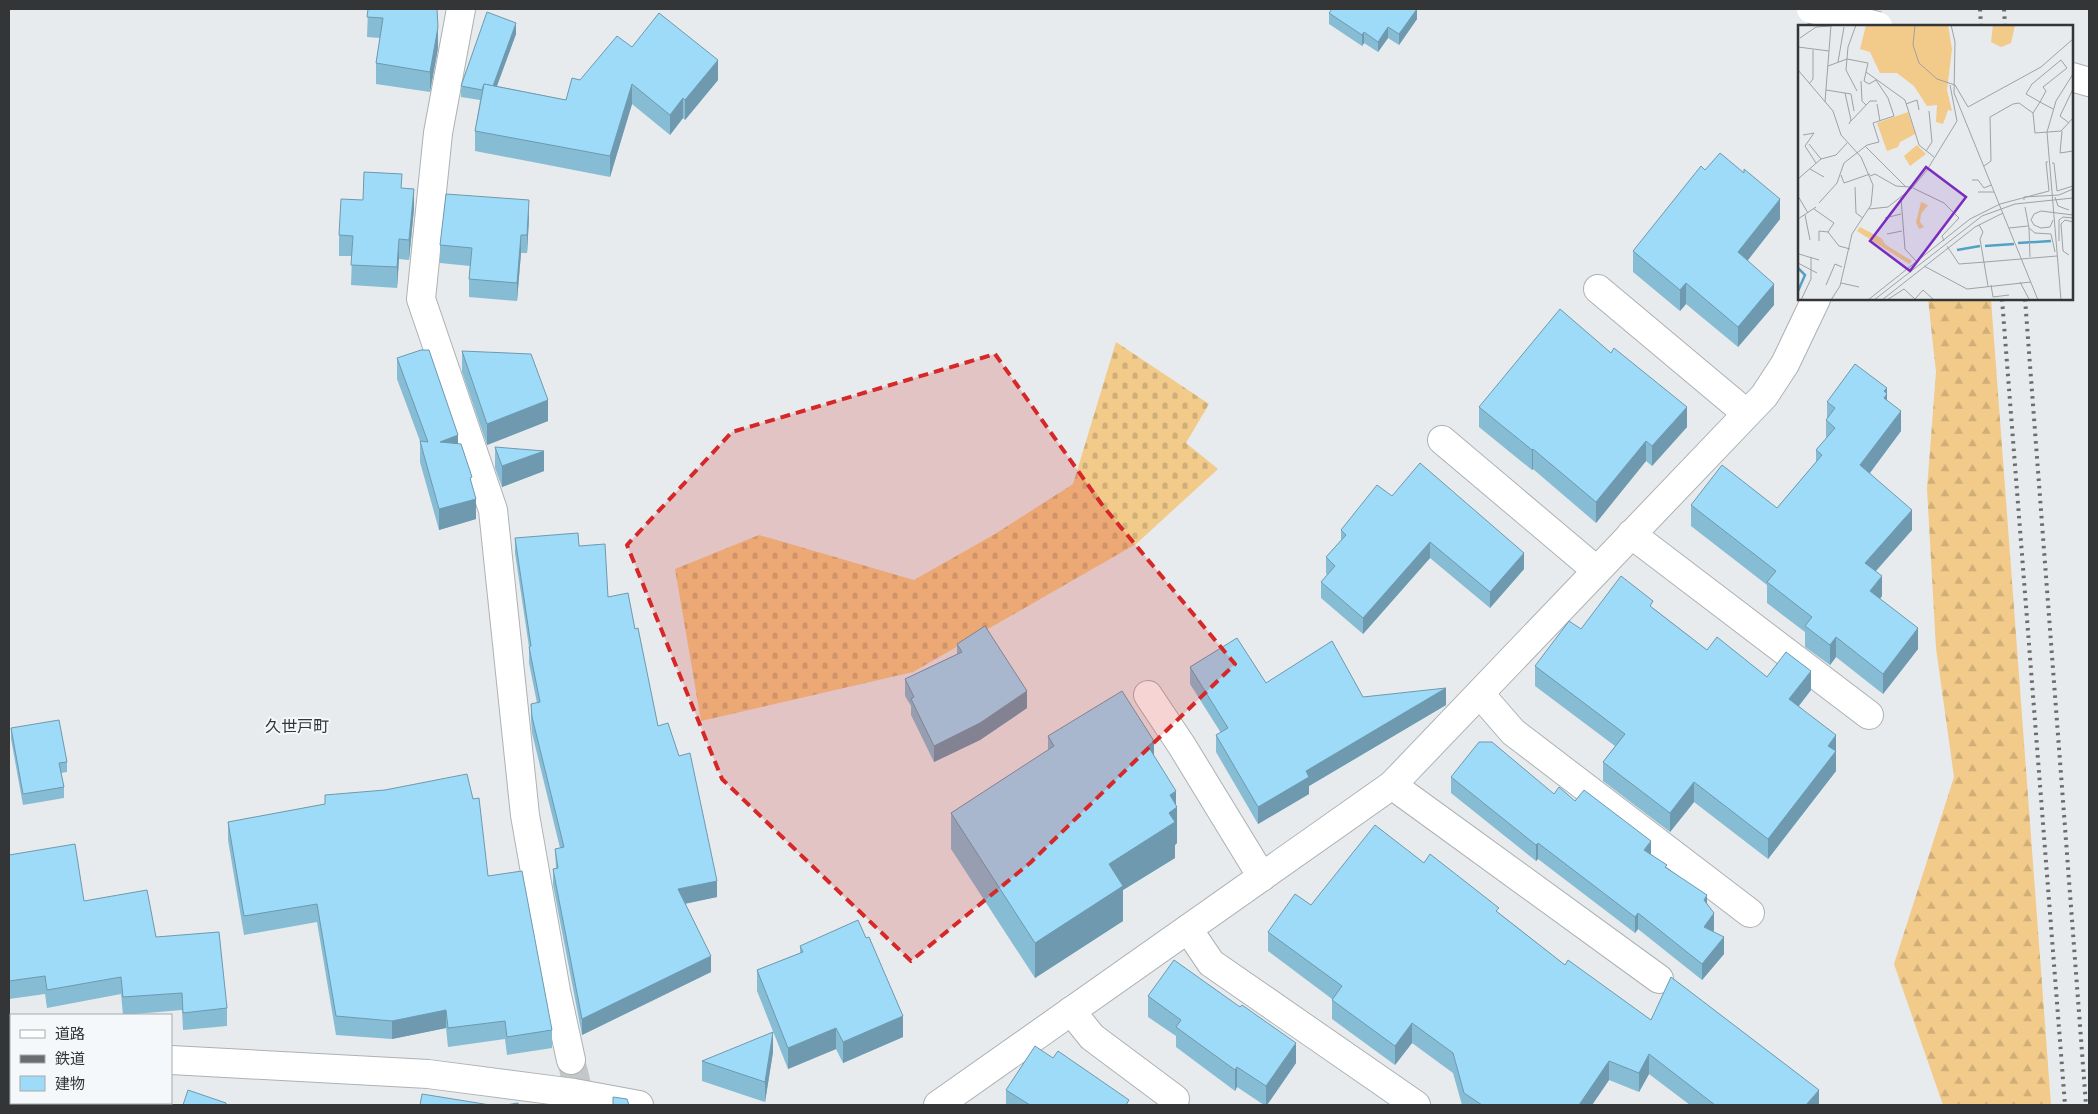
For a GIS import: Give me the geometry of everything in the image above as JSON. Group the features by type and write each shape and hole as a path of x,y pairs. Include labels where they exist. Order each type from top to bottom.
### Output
{"street":[{"path":"461,9 438,132 421,299 492,510 525,815 547,943 571,1060"},
{"path":"1811,9 1874,25"},
{"path":"1833,9 1834,25"},
{"path":"2073,77 2089,82"},
{"path":"1598,288 1746,413"},
{"path":"938,1105 1392,785 1764,396 1785,364 1816,300"},
{"path":"1442,440 1596,570"},
{"path":"1631,534 1869,714"},
{"path":"1480,694 1513,732 1750,913"},
{"path":"1148,695 1182,746 1262,877"},
{"path":"1392,785 1659,979"},
{"path":"1188,929 1211,963 1416,1105"},
{"path":"1071,1011 1092,1037 1176,1098"},
{"path":"172,1060 428,1074 574,1093 639,1105"}],"highlighted area":[{"path":"995,354 1103,506 1235,664 1030,863 911,961 722,779 627,545 732,432"}],"green space":[{"path":"1928,300 1991,300 2051,1105 1943,1105 1894,964 1954,777 1936,648 1927,489 1936,372"},
{"path":"1116,342 1209,404 1186,443 1218,469 1136,544 913,672 701,721 675,569 759,535 914,580 995,534 1073,484"}],"building":[{"path":"368,9 437,9 438,27 430,72 376,63 383,18 367,17"},
{"path":"1332,9 1417,9 1399,34 1388,27 1378,42 1364,32 1362,35 1329,13"},
{"path":"487,12 516,23 493,86 484,84 482,90 461,86"},
{"path":"659,13 718,60 670,115 632,84 610,156 475,131 484,84 566,100 572,78 580,80 617,36 632,47"},
{"path":"1720,153 1744,173 1744,169 1780,199 1738,252 1774,284 1738,327 1686,283 1680,290 1633,251 1701,166 1705,170"},
{"path":"364,172 402,174 401,188 414,189 409,240 399,239 397,267 351,265 353,236 339,235 341,199 363,200"},
{"path":"446,194 529,200 527,235 521,235 517,283 469,279 472,248 440,245"},
{"path":"1560,309 1611,353 1614,348 1687,407 1652,446 1646,441 1596,502 1479,407"},
{"path":"421,350 429,350 458,435 440,442 461,444 472,477 470,478 476,499 439,509 420,441 428,442 397,358"},
{"path":"462,351 531,354 548,400 487,424"},
{"path":"1855,364 1887,388 1884,391 1887,394 1884,398 1901,411 1860,465 1912,510 1865,563 1882,576 1870,591 1918,628 1883,674 1836,637 1830,645 1805,626 1812,617 1767,582 1776,571 1691,505 1722,465 1777,508 1822,455 1816,450 1835,428 1826,420 1835,408 1827,402"},
{"path":"495,447 544,451 502,466"},
{"path":"1420,463 1524,553 1490,592 1430,542 1363,618 1321,582 1335,566 1326,557 1346,535 1341,530 1377,485 1392,496"},
{"path":"578,533 579,546 605,544 608,597 628,593 635,629 638,628 658,726 668,723 679,756 690,753 717,881 678,889 711,956 582,1019 553,869 558,868 555,849 564,847 532,717 531,704 540,702 529,647 531,646 515,538"},
{"path":"1621,576 1653,601 1650,606 1707,650 1717,637 1767,677 1786,652 1811,671 1789,699 1836,735 1828,746 1836,751 1768,839 1694,782 1670,813 1603,762 1625,734 1535,666 1569,621 1581,629"},
{"path":"985,626 1027,691 980,723 934,746 911,699 914,697 905,679 962,652 957,644"},
{"path":"1237,638 1266,683 1332,641 1363,697 1446,688 1306,771 1309,777 1258,807 1216,735 1228,728 1190,667"},
{"path":"1122,691 1154,741 1148,746 1176,791 1170,795 1177,807 1169,813 1175,822 1109,864 1123,886 1035,943 951,813 1054,746 1048,736"},
{"path":"59,720 67,762 59,763 64,787 23,794 11,728"},
{"path":"1479,742 1492,742 1554,794 1559,787 1575,801 1584,790 1651,841 1644,850 1667,865 1665,867 1707,895 1704,900 1714,913 1704,927 1724,937 1702,964 1638,913 1635,917 1538,843 1536,845 1451,777"},
{"path":"467,774 473,799 479,798 488,876 522,871 552,1030 507,1037 505,1021 448,1028 446,1010 392,1021 336,1016 317,904 244,916 228,822 325,804 325,795 385,790"},
{"path":"1375,825 1424,863 1430,854 1499,908 1496,911 1565,965 1568,960 1651,1020 1671,977 1819,1090 1806,1105 1715,1105 1649,1054 1639,1073 1609,1061 1579,1105 1482,1105 1464,1093 1453,1053 1412,1023 1395,1046 1332,1000 1342,986 1268,932 1295,894 1311,905"},
{"path":"75,844 84,901 147,890 156,937 219,932 227,1008 183,1013 182,993 123,997 121,977 47,990 45,976 9,981 9,855"},
{"path":"858,920 866,938 869,937 903,1016 843,1042 836,1028 788,1048 757,970 803,952 800,946"},
{"path":"1174,960 1240,1007 1242,1005 1296,1043 1266,1086 1237,1067 1235,1070 1176,1027 1181,1020 1148,996"},
{"path":"773,1032 765,1082 702,1061"},
{"path":"1035,1046 1053,1058 1058,1051 1129,1100 1126,1105 1030,1105 1006,1090"},
{"path":"188,1090 226,1103 226,1105 183,1105"},
{"path":"422,1094 490,1105 420,1105"},
{"path":"613,1097 627,1099 629,1105 613,1105"},
{"path":"94,1104 101,1105 31,1105"}],"tunnel":[{"path":"571,1060 582,1105"}],"railway":[{"path":"1980,9 1981,25"},
{"path":"2004,9 2005,25"},
{"path":"2002,300 2065,1105"},
{"path":"2025,300 2086,1105"}],"district":[{"name":"久世戸町","path":"297,726"}]}
